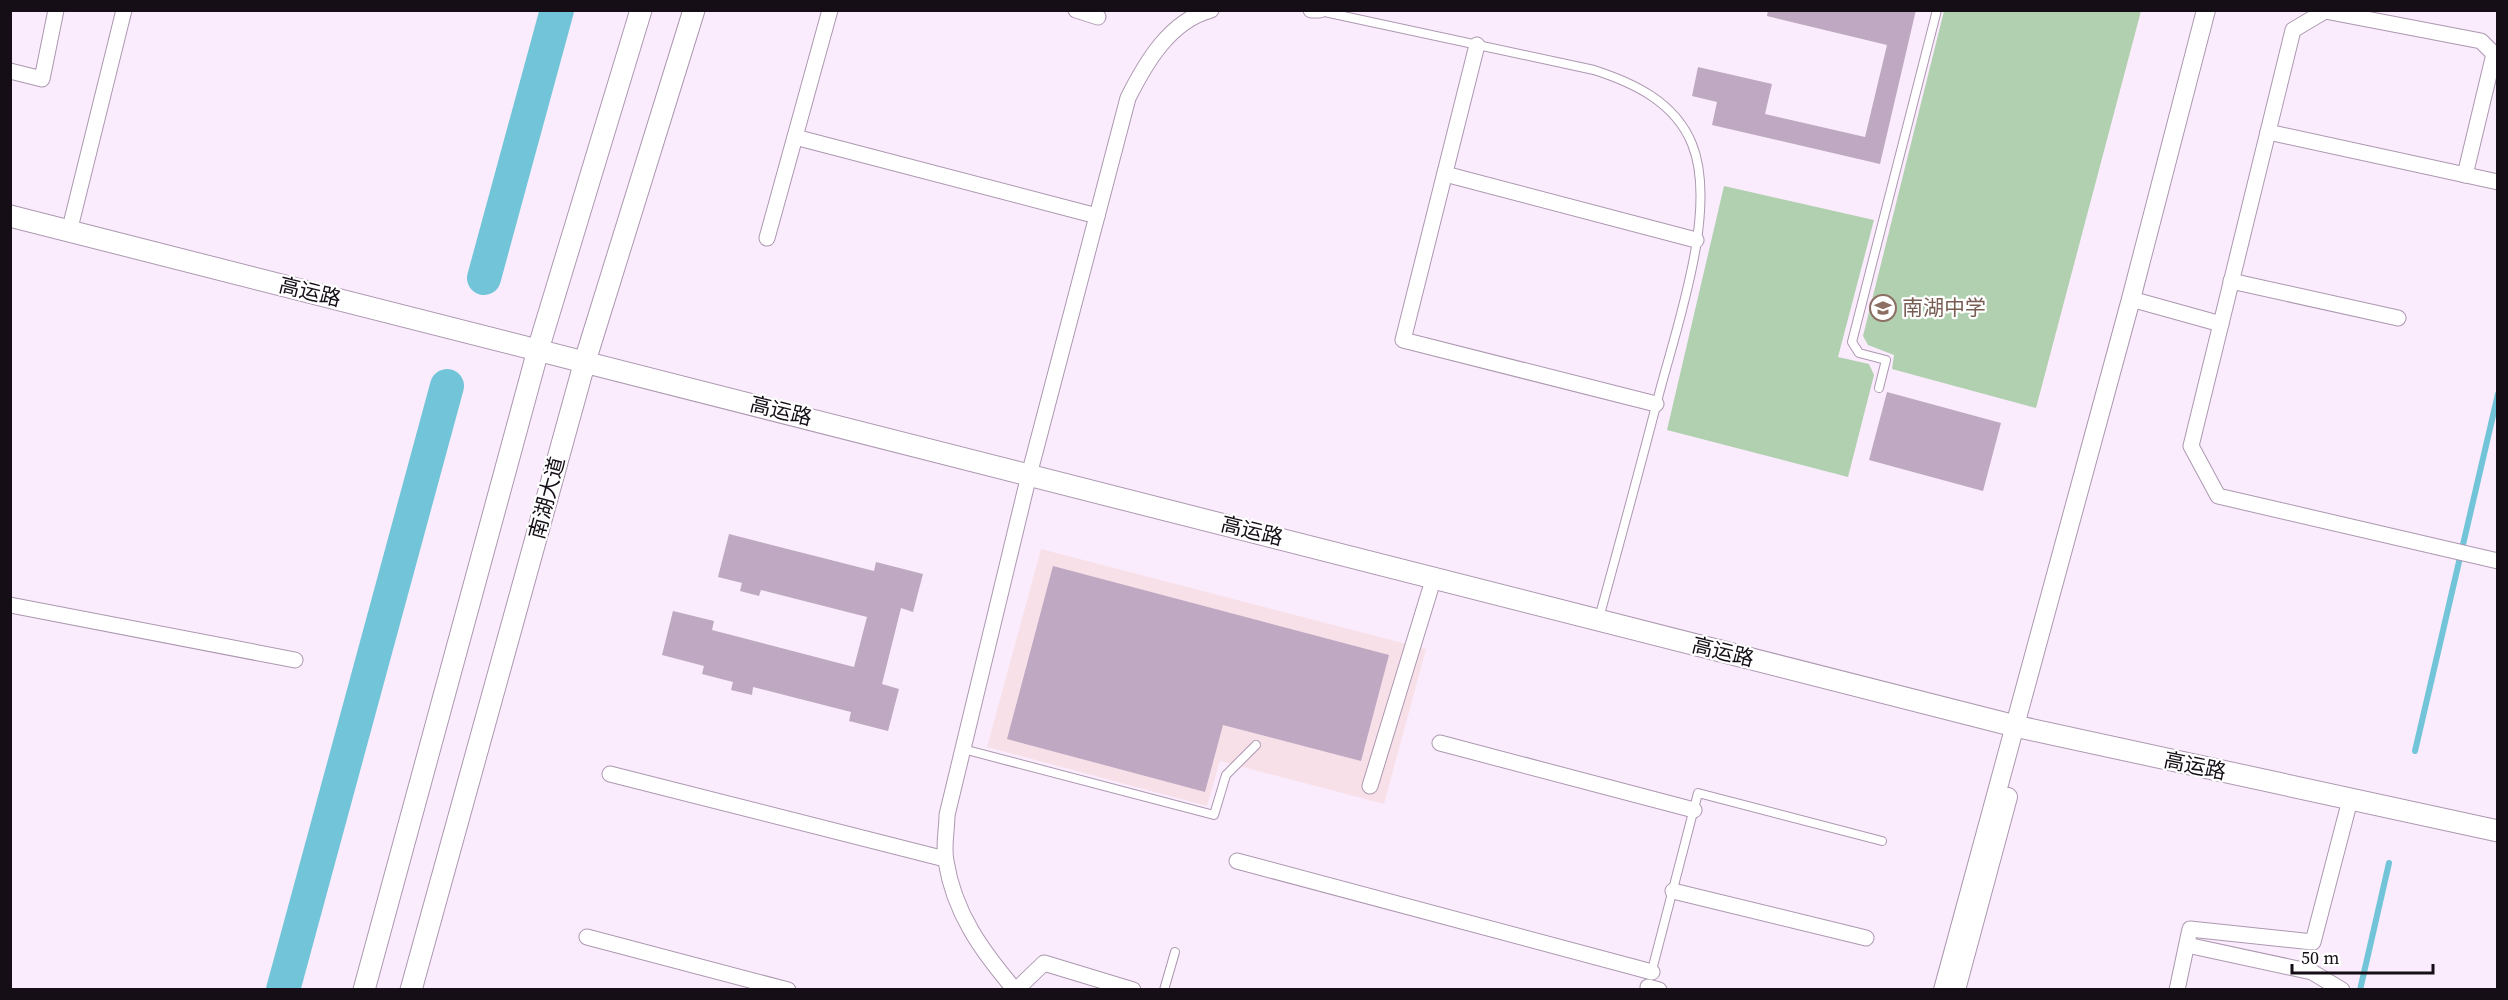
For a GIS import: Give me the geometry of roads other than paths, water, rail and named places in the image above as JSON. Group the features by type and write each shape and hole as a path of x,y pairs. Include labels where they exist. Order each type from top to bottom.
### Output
{"main road":[{"path":"364,990 539,346 641,10"},
{"name":"南湖大道","path":"411,990 586,358 694,10"},
{"name":"高运路","path":"10,210 70,229"},
{"name":"高运路","path":"10,216 539,346 2022,723 2350,800 2498,831"},
{"name":"高运路","path":"1030,472 1434,578 1600,617"},
{"name":"高运路","path":"2022,723 2498,825"}],"street":[{"path":"10,71 42,79 56,10"},
{"path":"70,229 124,10"},
{"path":"767,238 830,10"},
{"path":"1076,10 1098,17"},
{"path":"1133,990 1044,963 1015,990 981,950 956,904 945,859 948,815 1030,472 1128,98 1143,68 1167,38 1194,15 1211,10"},
{"path":"2135,300 2206,10"},
{"path":"1956,990 2022,723 2135,300 2216,10"},
{"path":"2465,175 2494,54 2481,41 2325,11 2293,30 2191,446 2218,496 2490,559"},
{"path":"1477,45 1403,340 1656,404"},
{"path":"2268,132 2498,182"},
{"path":"795,137 1097,216"},
{"path":"1445,174 1696,240"},
{"path":"2231,281 2398,318"},
{"path":"2135,300 2221,324"},
{"path":"1370,786 1434,578"},
{"path":"10,604 295,660"},
{"path":"1943,990 2022,723"},
{"path":"1440,743 1694,810"},
{"path":"610,774 945,859"},
{"path":"2177,990 2190,929 2313,942 2350,800"},
{"path":"1237,861 1652,984"},
{"path":"1673,891 1866,938"},
{"path":"587,937 788,990"},
{"path":"2187,945 2312,972 2336,986"}],"lane":[{"path":"1879,388 1886,360 1859,353 1852,342 1937,10"},
{"path":"1317,11 1594,70 1623,79 1653,96 1677,119 1692,144 1700,178 1696,240 1600,617"},
{"path":"963,749 1214,815 1226,775 1256,745"},
{"path":"1652,984 1698,793 1882,841"},
{"path":"1164,990 1175,952"}],"waterway":[{"path":"484,278 557,10"},
{"path":"283,990 447,386"},
{"path":"2415,751 2498,394"},
{"path":"2360,990 2389,863"}],"place":[{"name":"南湖中学","path":"1883,308"}]}
